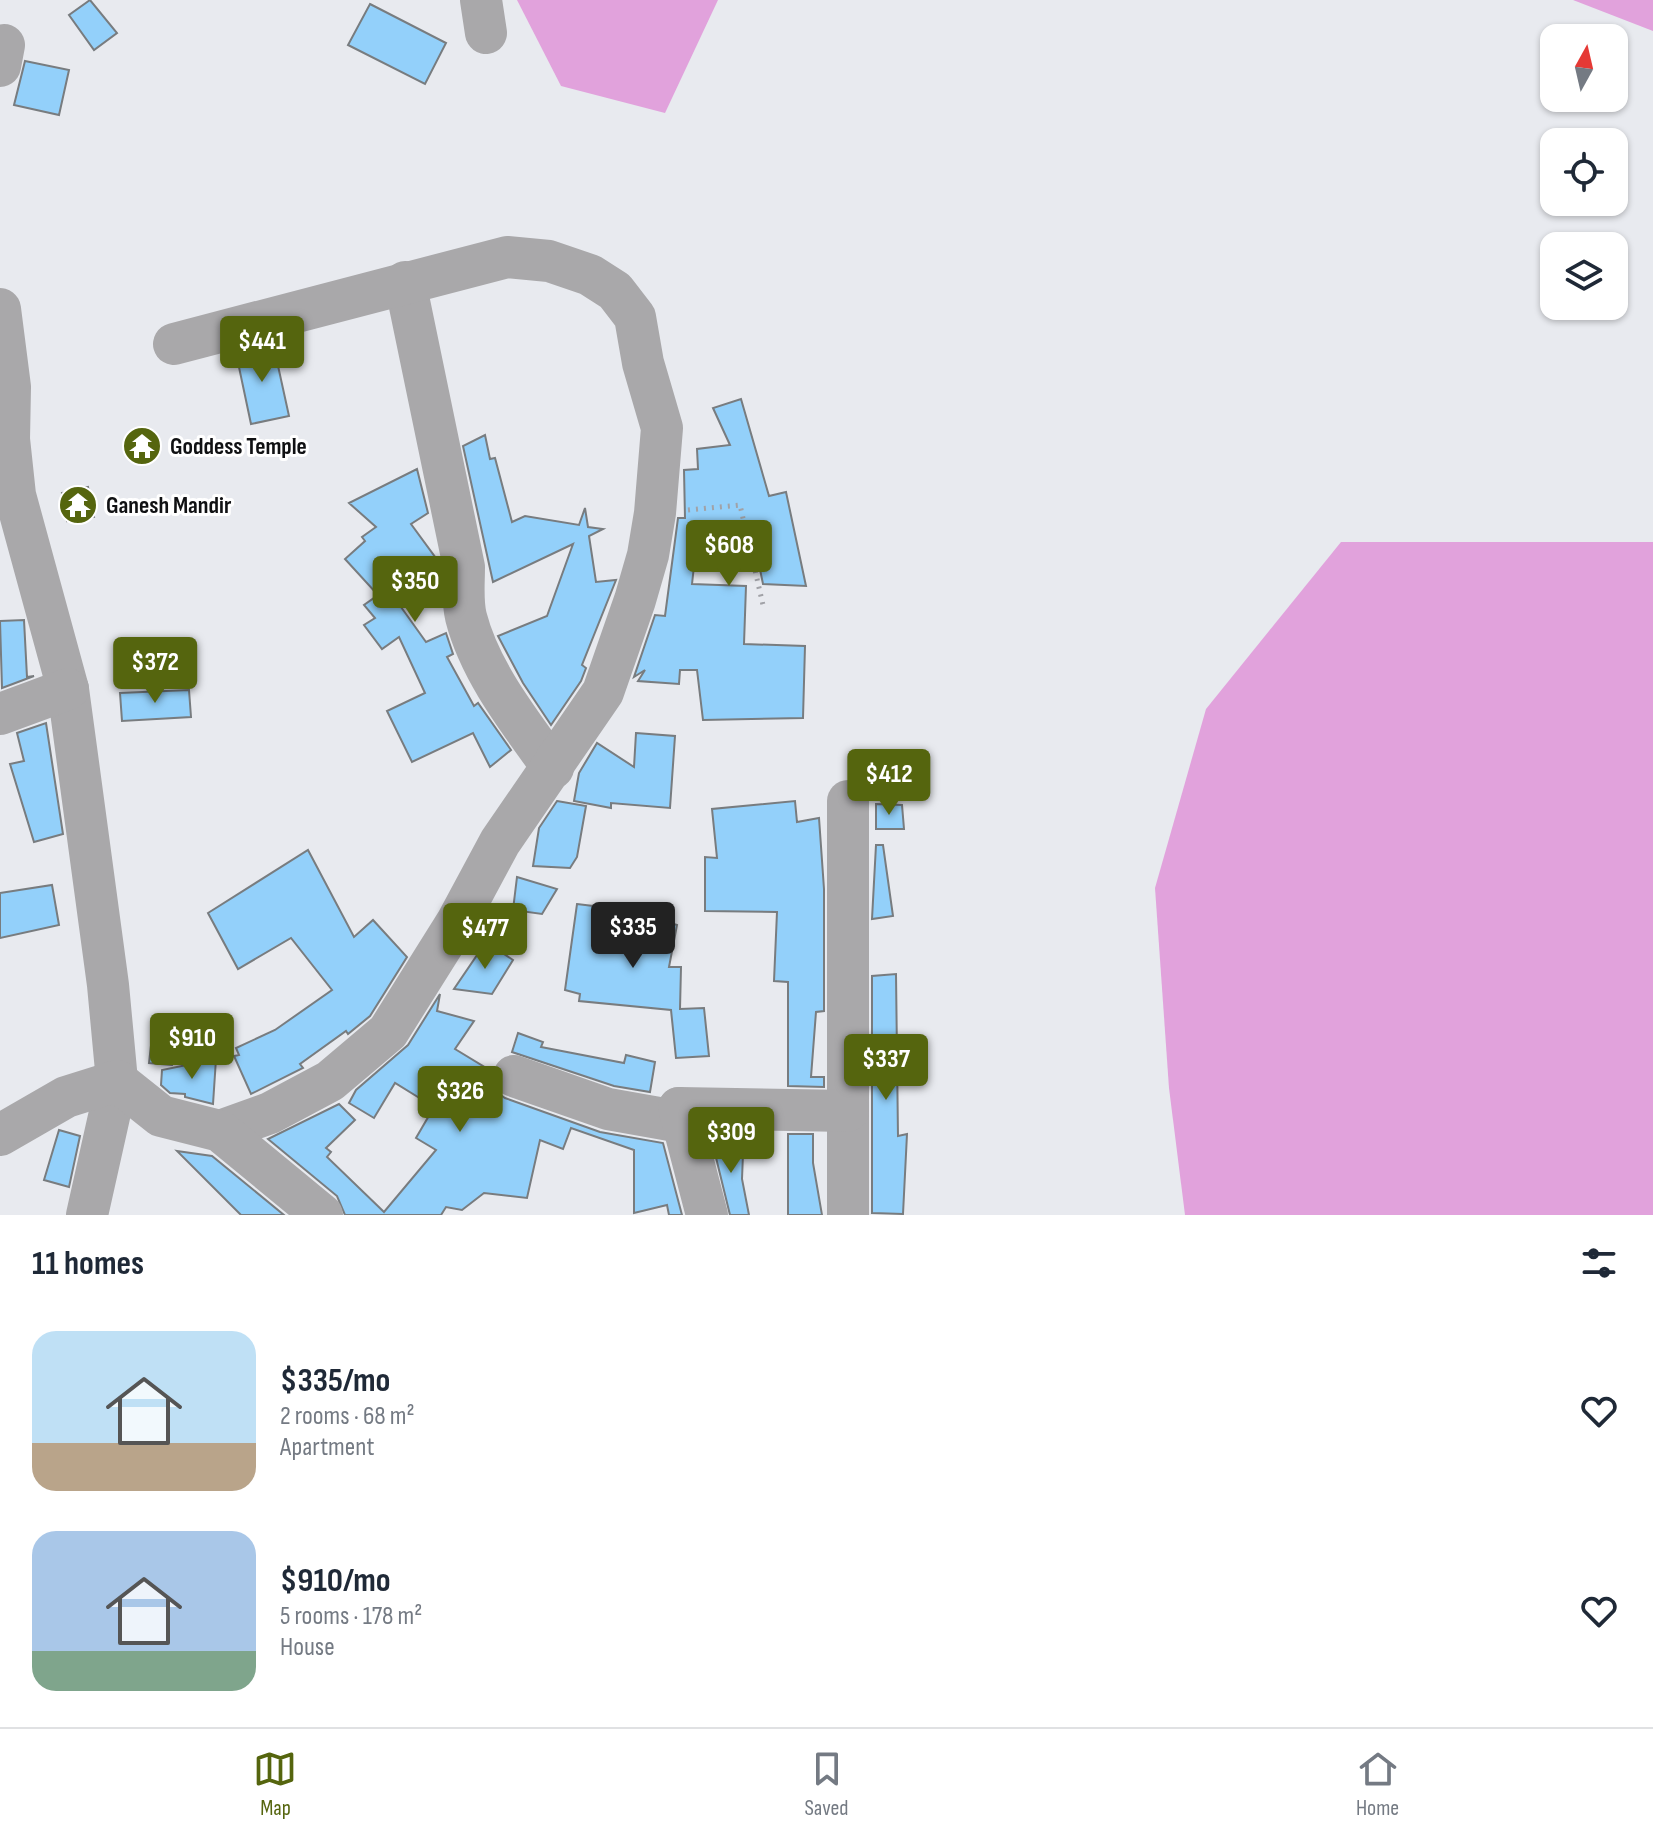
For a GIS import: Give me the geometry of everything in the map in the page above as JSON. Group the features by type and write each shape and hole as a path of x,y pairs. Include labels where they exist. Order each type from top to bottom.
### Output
{"street":[{"path":"174,344 507,257 549,261 590,275 615,291 635,317 643,363 662,428 648,555 603,692 500,842 457,922 388,1032 330,1081 270,1113 220,1131"},
{"path":"405,282 464,567 465,613 475,645 501,692 553,768"},
{"path":"0,309 10,387 4,438 15,495 68,689 108,985 117,1081 87,1215"},
{"path":"0,714 68,689"},
{"path":"848,801 848,1215"},
{"path":"514,1076 608,1109 670,1120 679,1108"},
{"path":"117,1081 161,1116 220,1131 322,1215"},
{"path":"0,1135 66,1097 117,1081"},
{"path":"679,1108 848,1111"},
{"path":"679,1108 707,1215"}],"path":[{"path":"655,513 740,505 763,605"}],"shaded area":[{"path":"517,0 718,0 665,113 561,86"},
{"path":"1573,0 1653,0 1653,31"},
{"path":"1341,542 1653,542 1653,1215 1185,1215 1169,1088 1155,888 1206,709"}],"building":[{"path":"90,0 117,33 94,50 69,15"},
{"path":"370,4 446,43 425,84 348,45"},
{"path":"25,61 69,70 59,115 14,105"},
{"path":"273,343 289,416 251,424 236,353"},
{"path":"741,399 769,496 786,492 806,586 763,584 753,535 697,539 692,584 746,586 744,644 805,646 803,718 703,720 697,670 680,670 679,684 638,681 645,670 634,677 655,615 665,616 678,518 685,518 684,470 698,469 697,449 730,445 713,408"},
{"path":"485,435 490,459 495,458 512,522 525,516 579,525 585,508 588,527 603,529 589,536 596,582 616,580 582,665 586,668 581,681 551,725 523,683 498,636 547,616 573,544 493,582 463,446"},
{"path":"417,469 428,513 411,524 438,561 440,578 401,607 426,642 446,633 453,654 447,657 474,706 478,703 511,750 490,767 473,733 412,762 387,711 425,693 399,637 382,649 364,625 375,618 364,605 378,595 345,559 365,541 362,537 376,527 349,503"},
{"name":"Ganesh Mandir","path":"88,487 94,517 67,521 62,493"},
{"path":"24,620 27,677 34,676 2,688 0,621"},
{"path":"189,690 191,717 122,721 120,693"},
{"path":"46,723 63,834 34,842 10,764 24,761 17,733"},
{"path":"636,733 675,736 670,808 611,803 611,808 574,801 579,773 597,743 634,767"},
{"path":"557,801 586,806 577,857 570,868 533,866 539,828"},
{"path":"795,801 797,822 819,818 824,889 824,1011 816,1012 811,1077 824,1077 824,1087 788,1086 788,982 774,981 777,912 705,911 705,857 717,858 712,809"},
{"path":"876,804 902,805 904,829 876,829"},
{"path":"876,845 883,845 893,916 872,919"},
{"path":"308,850 354,937 373,920 407,957 370,1016 348,1034 346,1031 300,1064 303,1068 251,1094 234,1056 239,1055 236,1048 275,1030 332,990 291,938 238,969 208,913"},
{"path":"517,877 557,889 542,914 513,910"},
{"path":"52,885 59,925 0,938 0,893"},
{"path":"577,904 626,910 677,925 669,967 681,967 680,1009 704,1008 709,1056 676,1058 671,1010 579,1001 580,994 565,990"},
{"path":"486,942 513,960 492,994 454,989"},
{"path":"896,974 898,1136 907,1134 903,1214 872,1213 872,976"},
{"path":"440,994 437,1011 474,1021 455,1049 491,1071 495,1091 505,1098 600,1132 663,1143 682,1215 669,1215 667,1205 634,1213 634,1150 571,1128 563,1149 540,1140 527,1198 484,1193 462,1210 446,1207 441,1215 345,1215 337,1196 268,1139 339,1104 355,1120 326,1148 331,1152 327,1157 384,1212 436,1150 416,1138 434,1107 395,1083 374,1118 349,1103 356,1090 408,1045"},
{"path":"154,1019 182,1025 172,1065 149,1063"},
{"path":"518,1033 543,1042 541,1047 624,1063 626,1055 655,1062 650,1092 614,1086 512,1052"},
{"path":"216,1059 213,1104 185,1097 185,1094 170,1093 161,1085 162,1070"},
{"path":"59,1130 80,1136 69,1187 44,1180"},
{"path":"710,1133 729,1133 727,1153 743,1154 742,1179 749,1215 730,1215"},
{"path":"788,1134 813,1134 813,1163 822,1215 788,1215"},
{"path":"177,1151 212,1156 284,1215 241,1215"}],"place":[{"name":"Goddess Temple","path":"142,446"},
{"name":"Ganesh Mandir","path":"78,505"}]}
